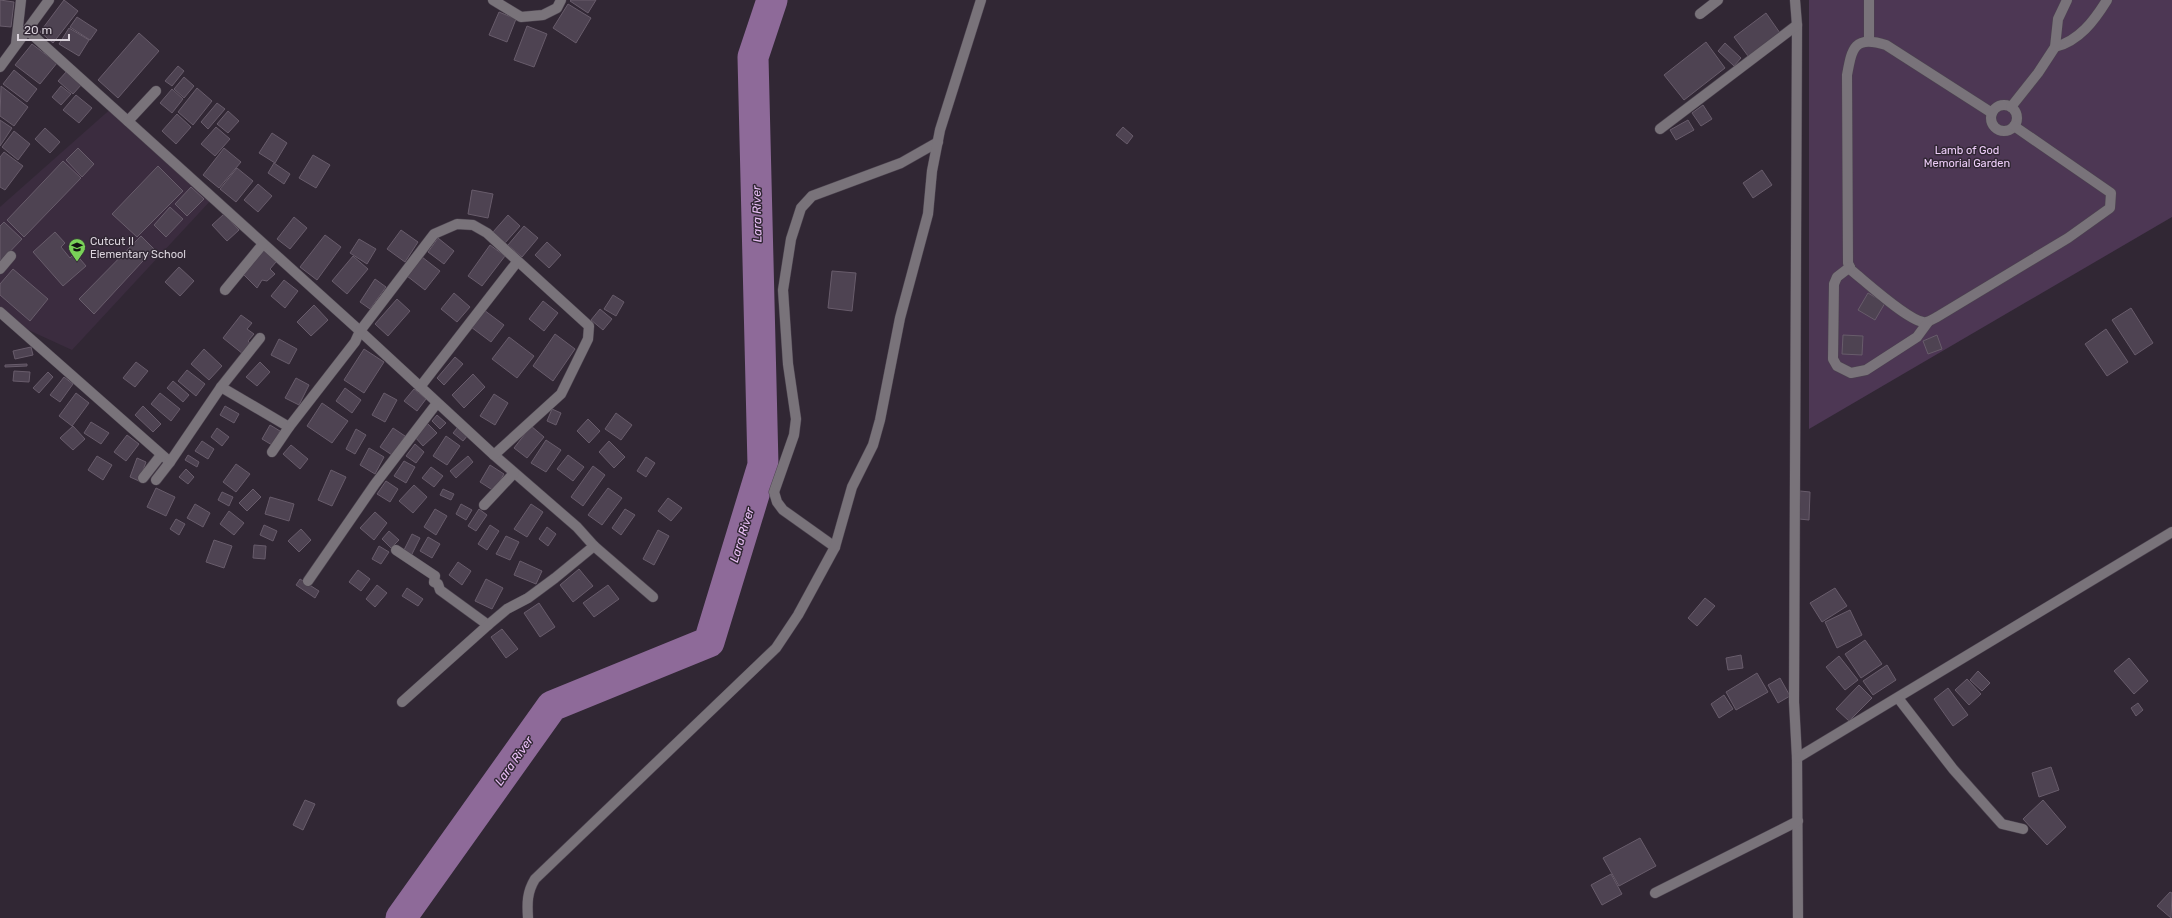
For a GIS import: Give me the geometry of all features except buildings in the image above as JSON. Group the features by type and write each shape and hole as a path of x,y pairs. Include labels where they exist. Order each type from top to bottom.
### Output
{"street":[{"path":"16,44 21,0"},
{"path":"0,67 49,0"},
{"path":"493,0 521,17 543,15 556,8 562,0"},
{"path":"528,918 527,900 530,888 535,879 776,648 798,614 835,548 852,487 873,445 880,420 900,318 928,214 932,171 938,142 981,0"},
{"path":"1700,14 1718,0"},
{"path":"1795,0 1797,25 1794,702 1797,758 1798,918"},
{"path":"1869,0 1869,41"},
{"path":"2011,107 2038,73 2055,47 2058,19 2067,0"},
{"path":"2055,47 2065,44 2084,30 2099,14 2107,0"},
{"path":"1660,129 1797,25"},
{"path":"27,30 360,330 494,455 577,527 594,546 653,597"},
{"path":"1928,322 1922,322 1904,312 1851,270 1848,263 1847,75 1851,55 1855,46 1860,42 1869,41 1886,45 1992,113"},
{"path":"128,121 156,91"},
{"path":"2004,105 2011,107 2016,113 2017,120 2014,126 2008,130 2000,130 1994,126 1991,120 1992,113 1997,107 2004,105"},
{"path":"1850,267 1837,277 1834,284 1833,359 1837,366 1851,373 1866,370 1917,337 1928,322 2068,238 2110,208 2111,194 2014,126"},
{"path":"835,548 783,510 777,502 774,492 794,435 796,419 788,364 783,290 791,239 801,208 812,196 901,163 938,142"},
{"path":"272,452 289,427 355,342 360,330 434,234 457,224 474,225 487,233 517,262 589,326 590,333 560,394 494,455"},
{"path":"224,290 263,244"},
{"path":"0,269 11,256"},
{"path":"420,387 517,262"},
{"path":"0,312 170,462"},
{"path":"156,480 221,387 260,338"},
{"path":"221,387 289,427"},
{"path":"308,581 375,484 437,403"},
{"path":"143,478 161,455"},
{"path":"484,504 514,473"},
{"path":"1797,758 2172,532"},
{"path":"402,702 507,609 556,578 594,546"},
{"path":"396,550 435,576 434,582 438,584 440,590 488,625"},
{"path":"1898,698 1953,769 2002,824 2023,829"},
{"path":"1655,893 1798,821"}],"shaded area":[{"name":"Cutcut II Elementary School","path":"114,106 212,199 72,350 0,317 0,207"}],"green space":[{"name":"Lamb of God Memorial Garden","path":"1809,0 2172,0 2172,217 1809,429"}],"waterway":[{"name":"Lara River","path":"401,918 552,706 709,642 763,465 753,57 772,0"}],"place":[{"name":"Cutcut II Elementary School","path":"77,262"}]}
